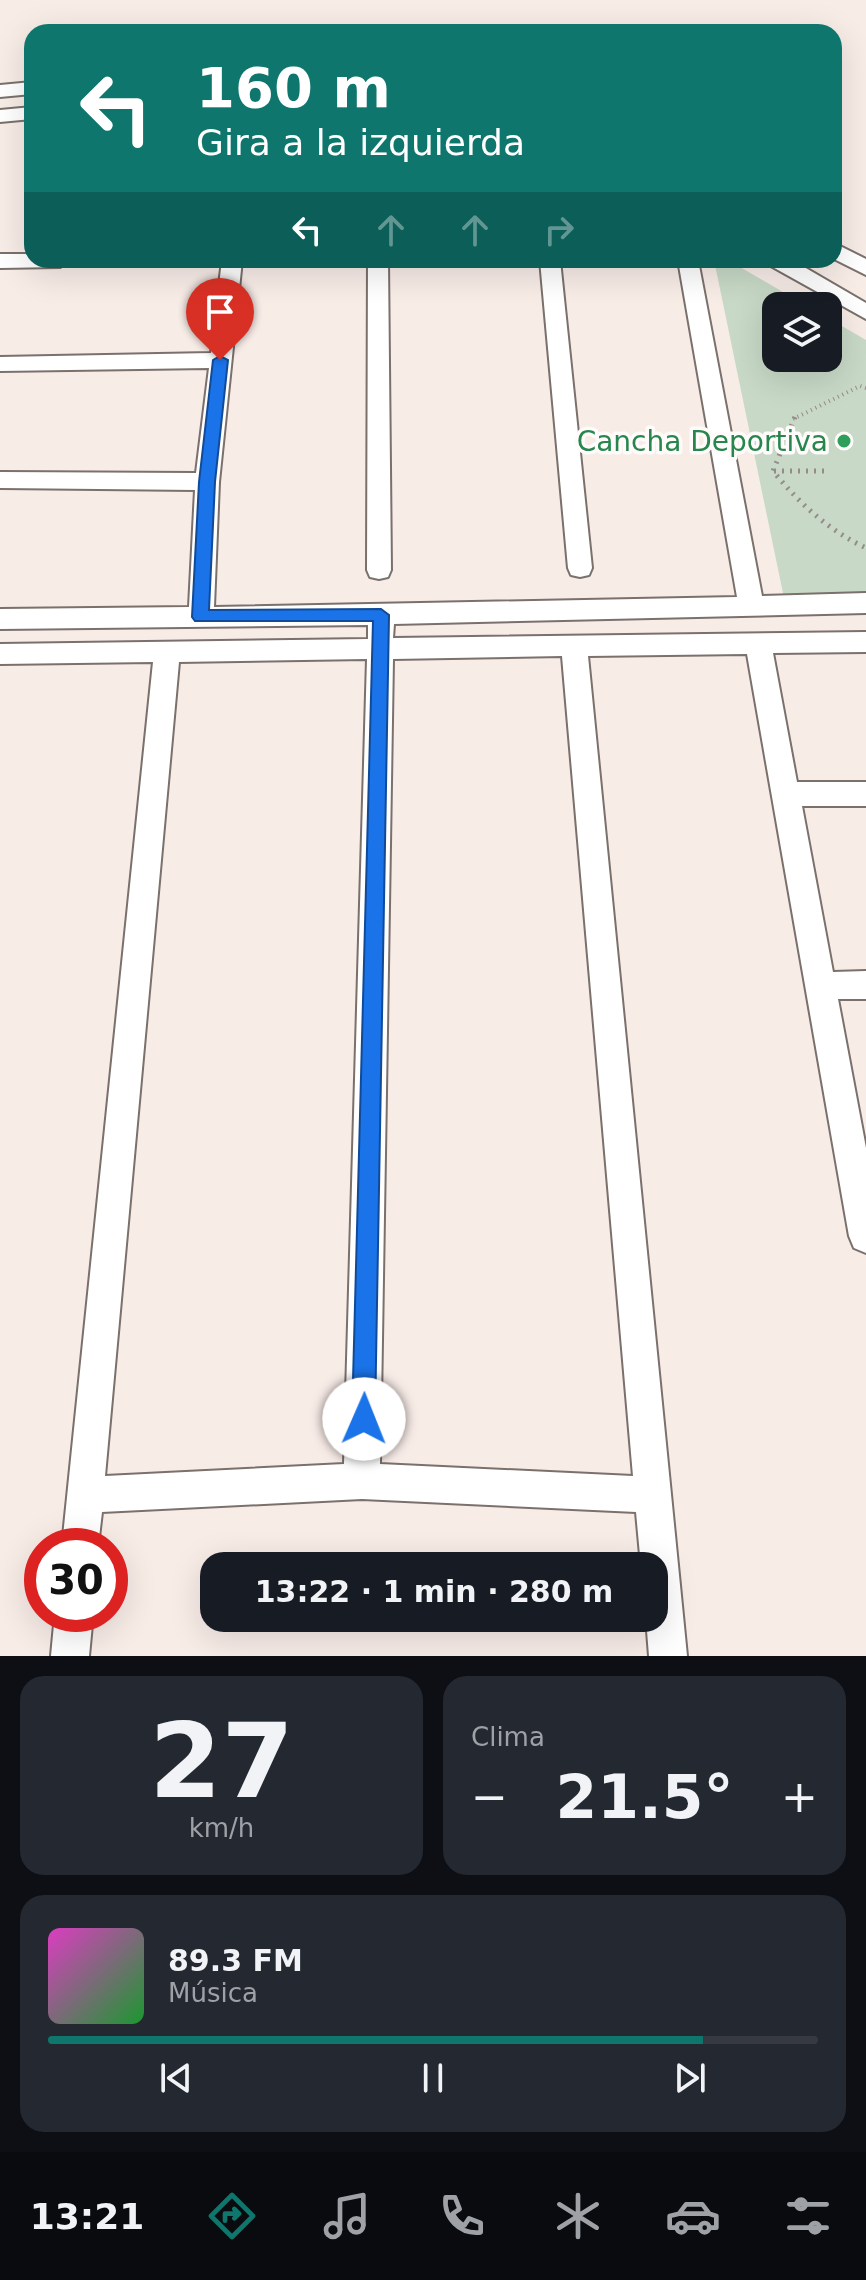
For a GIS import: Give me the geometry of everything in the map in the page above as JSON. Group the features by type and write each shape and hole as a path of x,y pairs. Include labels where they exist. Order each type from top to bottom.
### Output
{"street":[{"path":"0,91 24,89"},
{"path":"0,116 24,114"},
{"path":"842,254 866,268"},
{"path":"0,261 24,261"},
{"path":"201,617 207,482 231,268"},
{"path":"378,268 379,570"},
{"path":"551,268 580,568"},
{"path":"689,268 751,605"},
{"path":"790,268 866,312"},
{"path":"0,364 220,360"},
{"path":"0,480 207,482"},
{"path":"0,619 381,615 866,603"},
{"path":"362,1481 381,615"},
{"path":"758,642 820,986 863,1200 866,1236"},
{"path":"0,654 866,642"},
{"path":"574,646 668,1656"},
{"path":"81,1528 167,651"},
{"path":"784,794 866,794"},
{"path":"820,986 866,985"},
{"path":"84,1495 362,1481 653,1495"},
{"path":"70,1656 72,1632"}],"path":[{"path":"773,471 793,418 860,386 866,388"},
{"path":"773,471 830,471"},
{"path":"773,471 803,508 840,537 866,548"}],"green space":[{"path":"716,268 742,268 783,292 762,292 762,372 842,372 842,326 866,340 866,596 784,598"}],"place":[{"name":"Cancha Deportiva","path":"844,441"}],"route":[{"path":"220,360 207,482 201,617 381,615 364,1419"}]}
